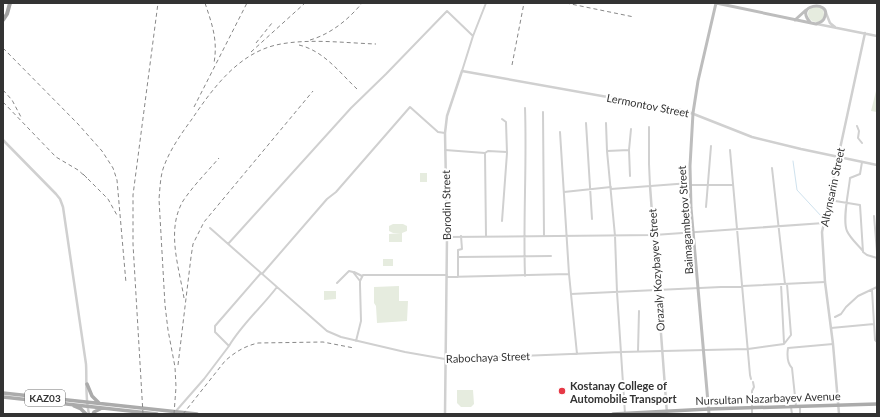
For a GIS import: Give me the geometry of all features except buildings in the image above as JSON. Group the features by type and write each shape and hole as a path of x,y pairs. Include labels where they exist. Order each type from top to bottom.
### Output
{"highway":[{"path":"3,20 7,14 10,3"}],"main road":[{"path":"716,3 816,24 825,18 826,12 823,3"},
{"name":"Baimagambetov Street","path":"709,414 690,184 693,113 698,81 716,3"},
{"path":"795,20 810,4 820,5 824,8"},
{"path":"806,10 807,19 811,23"},
{"path":"87,384 92,396 100,403"},
{"name":"KАZ03","path":"3,393 102,408 157,414"},
{"name":"KАZ03","path":"3,397 88,405 100,403 197,414"},
{"path":"72,404 88,414"},
{"name":"Nursultan Nazarbayev Avenue","path":"613,414 666,413 709,409 877,404"},
{"path":"93,414 102,408"}],"street":[{"name":"Borodin Street","path":"444,414 447,276 445,133 447,116 473,36 486,3"},
{"path":"228,244 351,108 447,11 473,36"},
{"path":"826,12 830,23 835,27"},
{"path":"816,24 877,36"},
{"name":"Altynsarin Street","path":"839,414 833,344 825,282 822,232 865,33"},
{"name":"Lermontov Street","path":"462,71 686,111 752,137 838,158 877,165"},
{"path":"229,346 215,332 215,326 327,199 336,192 410,107 438,132 445,133"},
{"path":"525,276 524,236 526,108"},
{"path":"543,112 544,236"},
{"path":"502,119 506,122 507,152 502,221"},
{"path":"586,123 592,218"},
{"path":"606,123 607,151 615,236 621,352 627,414"},
{"path":"858,126 858,138 862,143"},
{"name":"Orazaly Kozybayev Street","path":"649,127 648,164 666,413"},
{"path":"630,176 629,150 631,129"},
{"path":"560,132 569,274 577,354"},
{"path":"3,140 56,194 63,207 86,364 88,414"},
{"path":"706,207 711,146"},
{"path":"445,150 485,153 488,151 507,152"},
{"path":"607,151 629,150"},
{"path":"730,150 750,374 752,379"},
{"path":"485,153 486,236"},
{"path":"862,162 860,174 850,178 847,203 847,231 867,255 877,258"},
{"path":"772,168 791,335 786,346"},
{"path":"564,192 690,184 733,185"},
{"path":"829,200 859,205 861,207 863,251"},
{"path":"874,216 877,252"},
{"path":"447,237 654,235 824,222"},
{"name":"Rabochaya Street","path":"210,228 327,331 341,337 405,352 445,359 661,350 748,349 833,344"},
{"path":"458,277 458,250 462,249 461,236"},
{"path":"458,257 551,256"},
{"path":"337,283 349,272 362,276 458,277 569,274"},
{"path":"353,272 360,281"},
{"path":"356,341 361,321 360,281 362,276"},
{"path":"572,294 825,282"},
{"path":"781,284 788,365 792,368 796,406 800,414"},
{"path":"175,412 214,366 238,332 260,308 277,286"},
{"path":"835,317 841,314 858,296 872,290 874,287 877,287"},
{"path":"872,290 875,340 877,342"},
{"path":"638,351 639,311"},
{"path":"831,328 874,324"},
{"path":"752,414 753,382"},
{"path":"183,403 183,412"},
{"path":"792,414 796,406"}],"shaded area":[{"path":"816,6 823,11 824,14 819,21 816,22 809,17 808,14 813,7"},
{"path":"877,87 877,112 871,111"},
{"path":"420,173 427,173 427,182 420,182"},
{"path":"393,224 403,224 407,226 407,231 402,233 402,242 389,242 389,234 401,233 393,233 389,231 389,226"},
{"path":"383,259 393,259 393,266 383,266"},
{"path":"399,286 399,301 408,301 407,321 377,323 376,306 374,303 374,287"},
{"path":"324,291 336,291 336,299 324,300"},
{"path":"457,390 473,390 474,404 471,407 461,407 457,403"}],"waterway":[{"path":"793,161 797,190 822,217"}],"railway":[{"path":"143,414 133,244 133,195 158,3"},
{"path":"205,3 215,39 214,63"},
{"path":"194,107 247,3"},
{"path":"251,52 305,3"},
{"path":"310,40 332,30 351,15 362,3"},
{"path":"512,65 524,3"},
{"path":"566,3 634,17"},
{"path":"256,43 272,23"},
{"path":"174,414 176,387 175,367 165,305 159,199 162,173 172,149 200,107 218,84 238,64 262,49 276,45 300,42 376,44"},
{"path":"299,45 324,57 357,89"},
{"path":"3,48 78,124 102,151 113,168 117,180 126,283"},
{"path":"3,90 12,100 21,117"},
{"path":"178,365 193,244 204,222 313,91"},
{"path":"3,102 56,157 78,170 87,178"},
{"path":"184,298 175,249 175,224 183,201 219,158"},
{"path":"83,174 108,199 118,217"},
{"path":"183,414 225,361 236,352 249,346 258,343 323,342 354,348"}],"place":[{"name":"Kostanay College of Automobile Transport","path":"562,391"}]}
